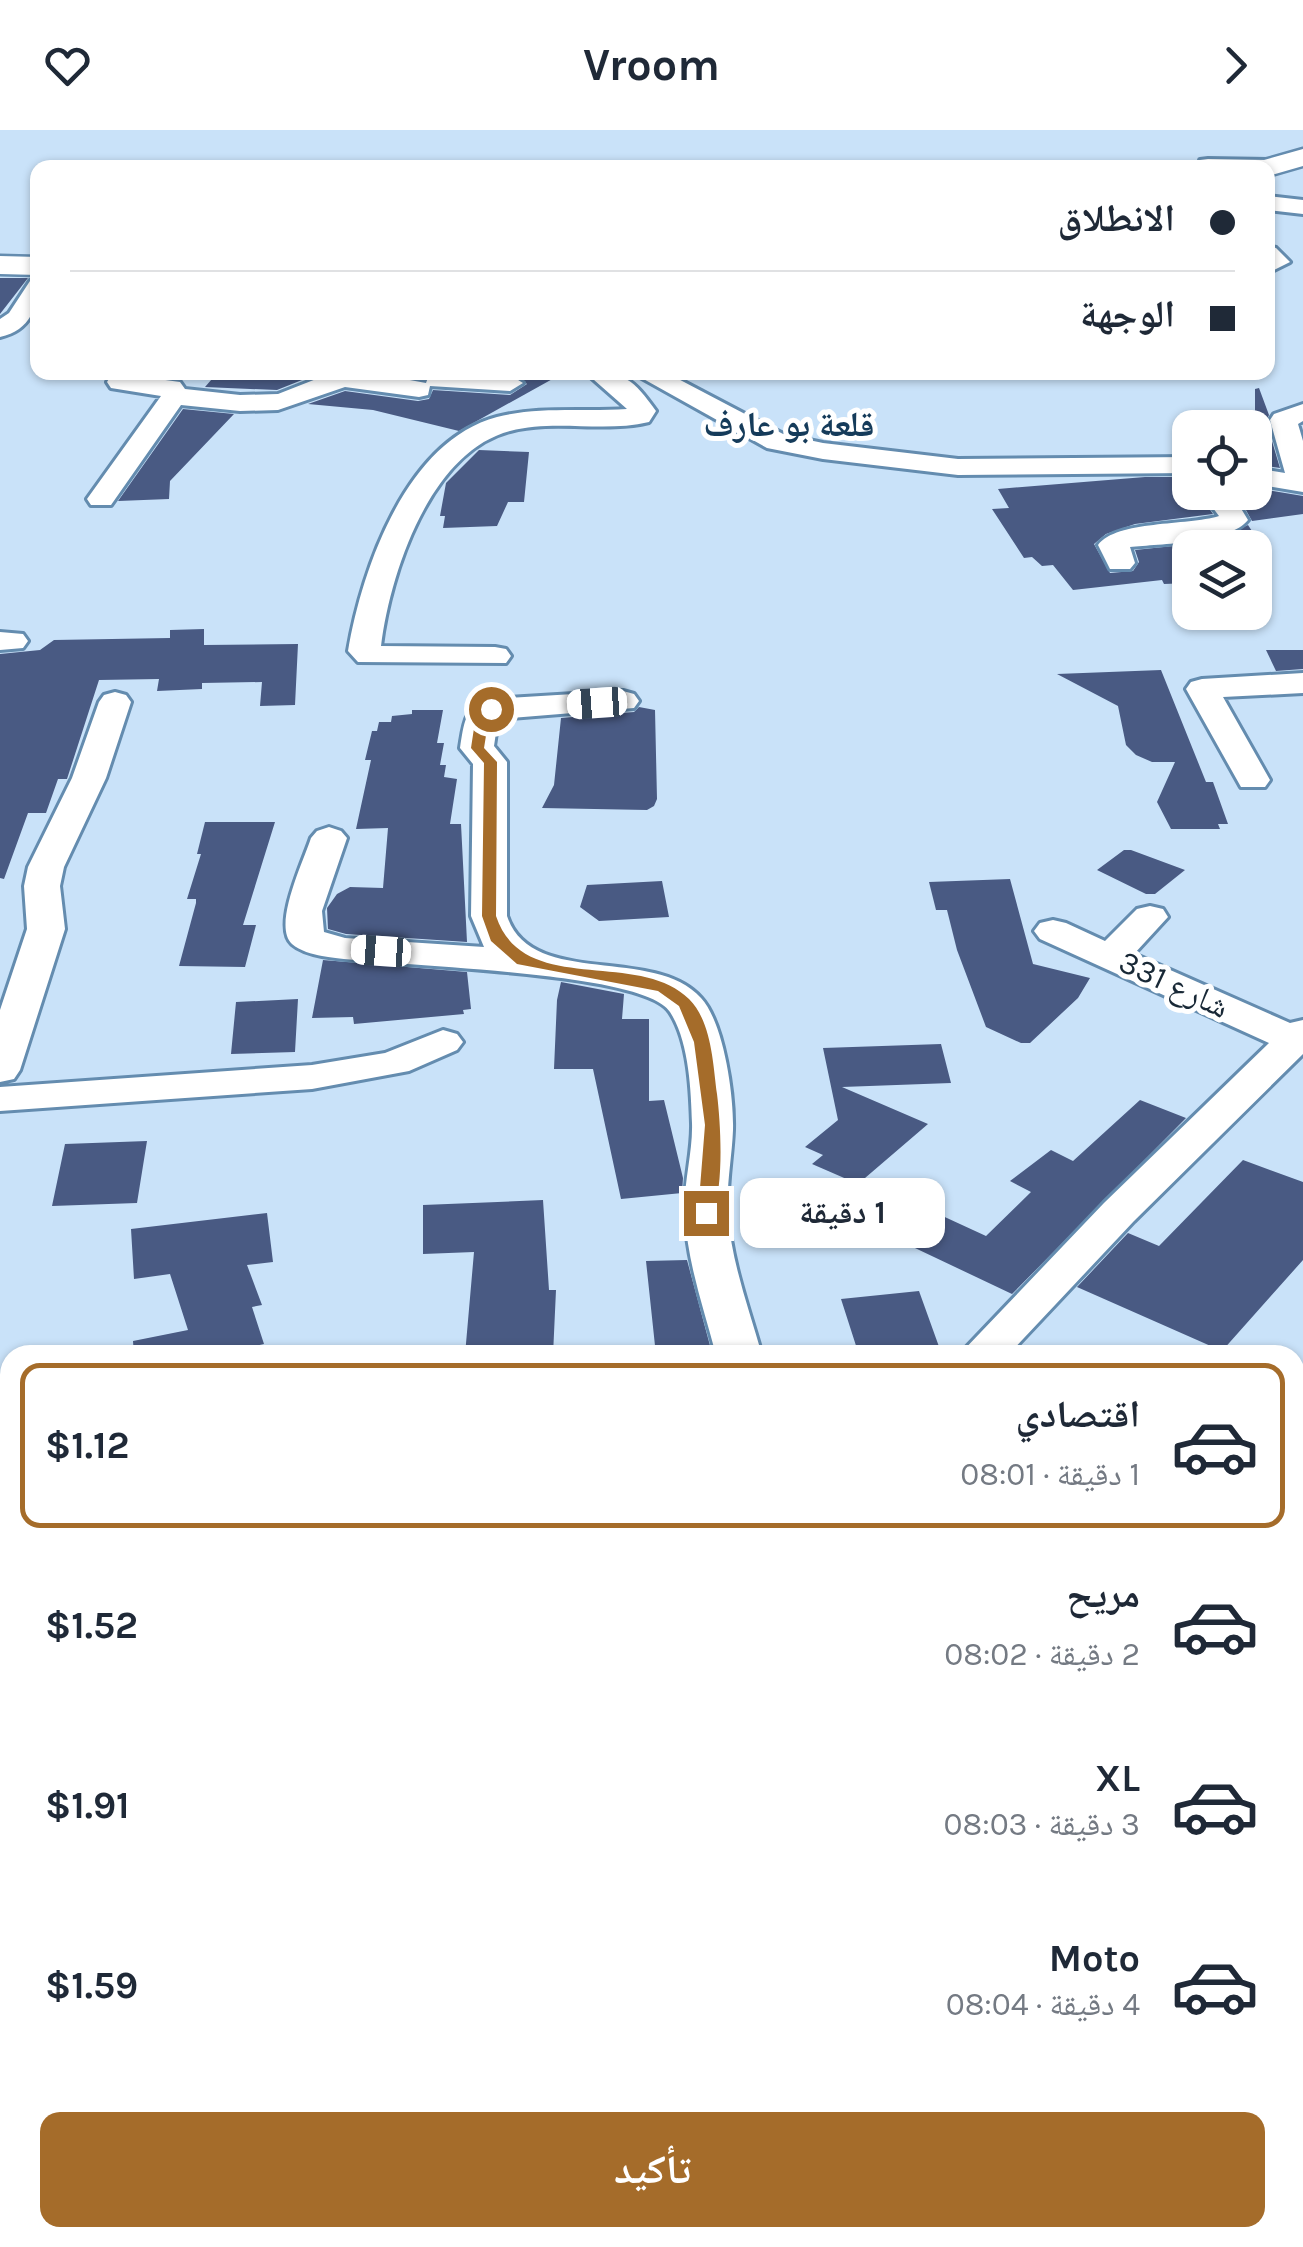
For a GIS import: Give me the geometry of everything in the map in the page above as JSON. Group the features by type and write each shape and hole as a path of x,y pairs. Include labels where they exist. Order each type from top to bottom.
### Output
{"main road":[{"path":"1275,165 1303,157"},
{"path":"0,265 30,266"}],"street":[{"path":"1275,204 1303,207"},
{"path":"0,330 7,329 18,318 30,299"},
{"path":"121,380 171,388 174,396"},
{"path":"174,396 273,404 300,400 339,380"},
{"path":"495,656 368,656 364,650 372,599 391,547 434,472 488,428 513,422 640,416 642,411 611,380"},
{"path":"659,380 764,436 823,451 958,467 1172,465"},
{"path":"456,405 412,393 433,381 510,383"},
{"path":"101,499 174,396"},
{"path":"1272,479 1302,484 1283,420 1303,412"},
{"path":"1120,563 1113,545 1122,540 1204,530 1234,520 1230,510"},
{"path":"1253,780 1202,689 1303,683"},
{"path":"0,1070 46,929 42,886 46,867 89,778 115,702"},
{"path":"522,961 496,938 489,916 490,762 477,748 482,715 491,709 623,702"},
{"path":"329,838 304,910 306,937 322,945 522,961 662,987 686,1004 702,1042 713,1125 706,1213 716,1271 736,1345"},
{"path":"1112,955 1150,917"},
{"name":"شارع 331","path":"1053,931 1112,955 1296,1046"},
{"path":"0,1100 312,1077 395,1063 444,1042"},
{"path":"992,1345 1119,1212 1296,1046"}],"building":[{"path":"0,278 28,278 0,314"},
{"path":"211,380 302,380 277,390 205,387"},
{"path":"522,380 551,380 459,431 373,410 308,404 345,391 418,401 429,399 433,390 510,395 527,384"},
{"path":"1259,388 1267,410 1255,410 1255,389"},
{"path":"183,409 234,414 170,481 169,499 118,501"},
{"path":"1272,441 1280,468 1272,467"},
{"path":"479,450 529,452 524,502 508,502 497,526 443,528 445,516 440,516 446,483"},
{"path":"1172,477 1172,510 1210,510 1213,514 1135,524 1106,534 1094,544 1110,573 1133,571 1139,562 1135,550 1172,546 1172,584 1164,584 1162,580 1073,590 1053,565 1042,566 1032,557 1024,558 992,509 1009,508 998,489"},
{"path":"1272,491 1303,496 1303,514 1252,521 1246,510 1272,510"},
{"path":"204,629 204,645 298,644 295,705 260,706 262,682 202,683 202,689 157,691 159,679 99,680 67,779 58,779 46,813 28,813 4,879 0,878 0,654 40,650 54,640 170,638 170,630"},
{"path":"1266,650 1303,650 1303,669 1276,671"},
{"path":"1161,670 1206,782 1213,782 1228,824 1218,824 1220,829 1171,829 1157,802 1175,762 1152,762 1136,755 1126,745 1118,706 1057,674"},
{"path":"639,707 655,710 654,806 647,810 542,808 554,785 561,718 634,712"},
{"path":"412,710 443,710 437,743 444,743 440,765 446,765 444,777 457,779 450,824 461,824 467,942 346,934 328,929 327,908 337,894 350,887 383,888 388,828 356,829 371,760 365,760 372,731 377,731 379,722 391,722 392,716 412,714"},
{"path":"205,822 275,822 243,925 256,925 245,967 179,966 196,903 196,899 187,899 201,854 197,854"},
{"path":"1124,850 1185,870 1155,894 1146,894 1097,870"},
{"path":"1010,879 1033,964 1090,978 1078,998 1030,1043 1021,1043 986,1027 957,950 947,910 936,910 929,882"},
{"path":"662,881 669,917 599,921 580,907 587,885"},
{"path":"323,960 467,972 471,1009 463,1010 464,1014 354,1024 353,1017 312,1018"},
{"path":"561,982 624,994 622,1019 649,1019 649,1101 664,1100 683,1178 682,1193 621,1199 593,1069 554,1069"},
{"path":"298,999 295,1052 231,1054 236,1002"},
{"path":"941,1044 951,1083 842,1087 928,1124 858,1184 812,1164 823,1155 805,1147 838,1120 823,1048"},
{"path":"1140,1100 1186,1118 1012,1294 877,1230 910,1201 986,1236 1031,1192 1010,1181 1051,1150 1073,1161"},
{"path":"147,1141 137,1203 52,1206 65,1144"},
{"path":"1243,1160 1303,1182 1303,1260 1227,1345 1208,1345 1077,1287 1128,1233 1159,1246"},
{"path":"543,1200 549,1290 556,1290 553,1345 466,1345 474,1252 423,1254 423,1205"},
{"path":"267,1213 273,1262 247,1265 262,1305 252,1307 264,1344 133,1345 133,1341 188,1330 170,1274 134,1279 131,1229"},
{"path":"687,1260 710,1345 655,1345 646,1261"},
{"path":"919,1291 938,1345 856,1345 841,1299"}],"district":[{"name":"قلعة بو عارف","path":"789,424"}],"route":[{"path":"491,709 482,715 477,748 490,762 489,916 496,938 522,961 662,987 686,1004 702,1042 713,1125 706,1213"}]}
